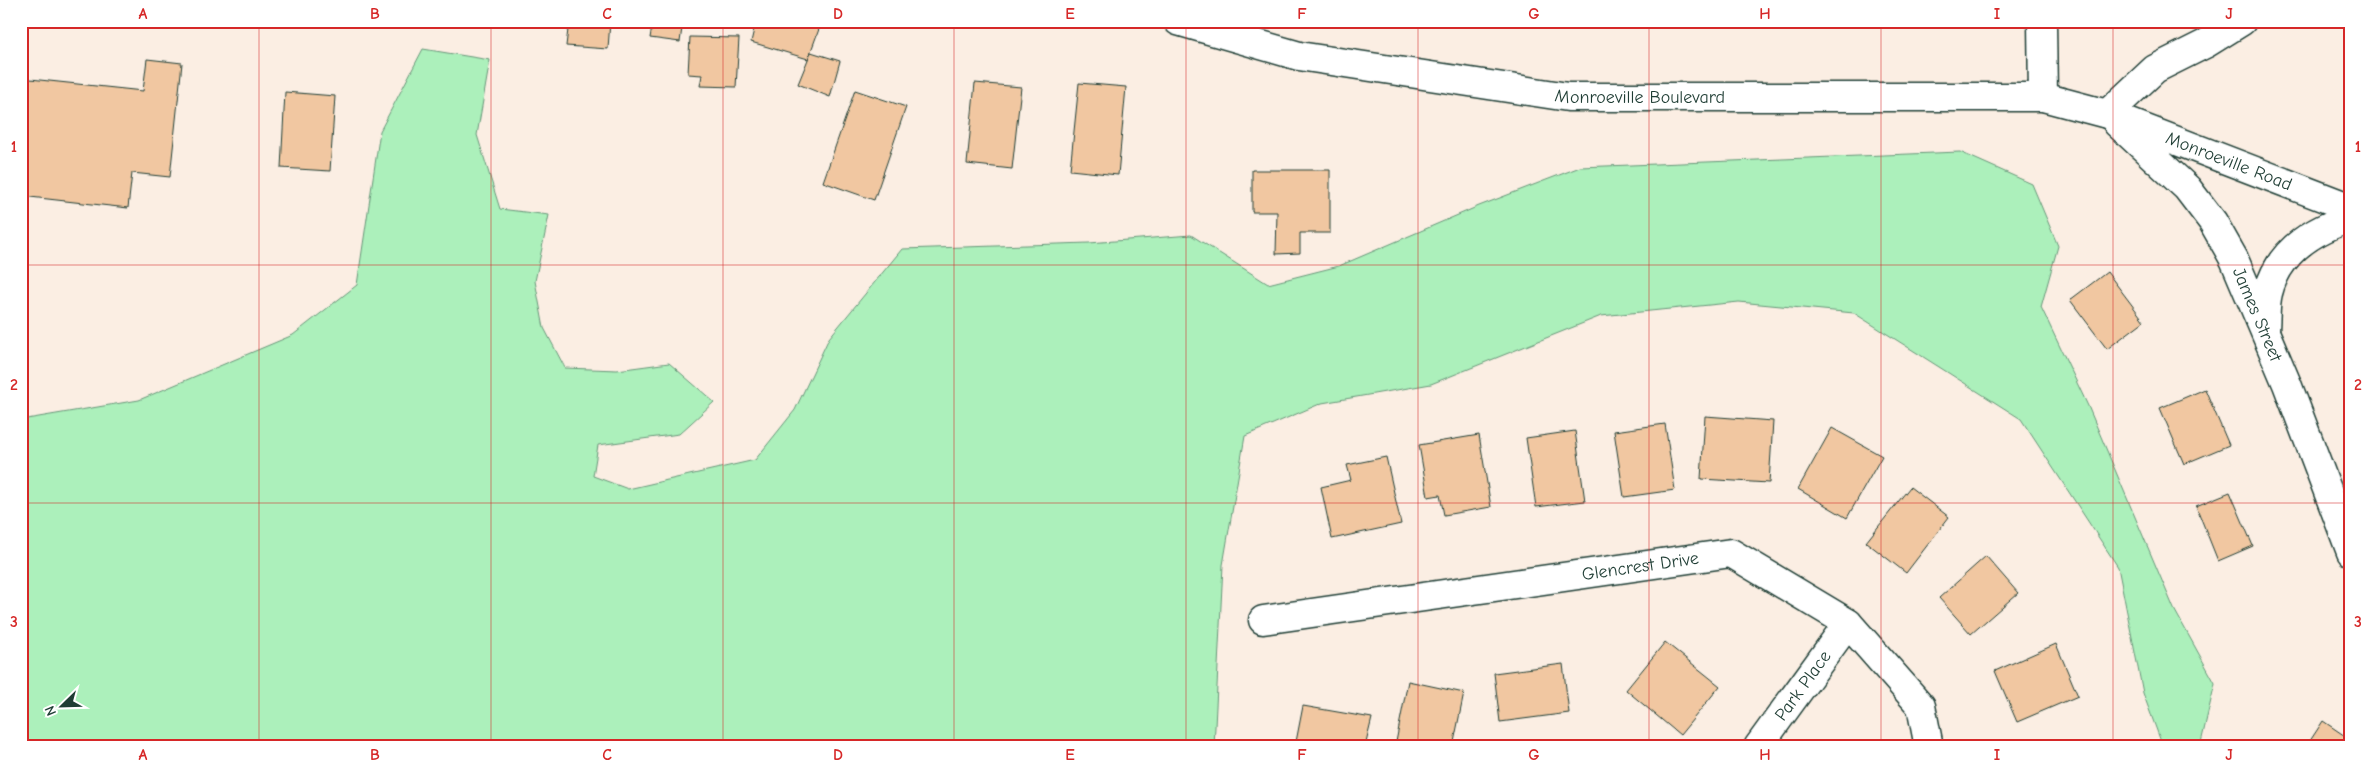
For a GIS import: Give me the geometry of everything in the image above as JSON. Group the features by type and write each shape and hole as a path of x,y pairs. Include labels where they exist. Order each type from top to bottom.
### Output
{"street":[{"name":"Monroeville Boulevard","path":"1178,21 1299,56 1568,97 2043,97 2107,114"},
{"path":"2042,21 2043,97"},
{"path":"2107,114 2155,69 2205,44 2242,21"},
{"name":"Monroeville Road","path":"2107,114 2351,208"},
{"name":"James Street","path":"2107,114 2187,188 2212,222 2234,259 2265,332 2351,552"},
{"path":"2265,332 2268,294 2276,273 2288,254 2315,232 2351,218"},
{"name":"Glencrest Drive","path":"1263,620 1731,553 1848,623 1921,706 1929,747"},
{"name":"Park Place","path":"1758,747 1848,623"}],"green space":[{"path":"423,49 490,60 477,135 500,209 549,215 535,281 544,328 565,368 617,370 669,363 714,402 679,434 598,445 593,476 628,489 755,460 795,410 829,338 902,249 1089,243 1191,235 1268,284 1339,266 1479,206 1580,167 1960,152 2032,184 2058,246 2041,307 2088,406 2174,609 2215,683 2200,747 2163,747 2143,693 2118,567 2021,419 1854,313 1739,302 1601,316 1431,384 1322,403 1245,436 1223,565 1214,747 21,747 21,420 139,400 293,335 357,285 380,131"}],"building":[{"path":"569,21 610,21 608,49 566,46"},
{"path":"653,21 683,21 680,42 650,38"},
{"path":"756,21 822,21 808,59 751,42"},
{"path":"690,37 739,38 736,87 700,86 702,75 688,74"},
{"path":"811,52 840,61 830,97 798,84"},
{"path":"147,59 182,63 170,177 132,173 128,208 21,196 21,78 143,91"},
{"path":"975,83 1021,87 1012,169 967,164"},
{"path":"1079,83 1126,87 1118,175 1070,170"},
{"path":"855,90 906,107 874,200 823,182"},
{"path":"285,92 335,96 330,171 281,168"},
{"path":"1252,170 1330,170 1330,233 1300,233 1300,253 1276,254 1277,212 1252,212"},
{"path":"2107,272 2144,321 2107,349 2070,300"},
{"path":"2205,389 2229,445 2184,464 2160,408"},
{"path":"1705,416 1773,421 1769,483 1701,479"},
{"path":"1665,424 1675,490 1624,497 1614,431"},
{"path":"1832,428 1882,456 1847,518 1798,489"},
{"path":"1575,431 1585,501 1536,507 1526,438"},
{"path":"1479,435 1491,507 1444,515 1440,495 1428,497 1419,445"},
{"path":"1386,457 1401,524 1332,539 1321,487 1351,480 1347,465"},
{"path":"1910,487 1949,517 1906,573 1866,542"},
{"path":"2230,492 2253,546 2218,561 2196,506"},
{"path":"1986,556 2018,593 1971,634 1939,598"},
{"path":"1665,642 1720,686 1680,735 1626,690"},
{"path":"2056,644 2078,696 2017,722 1995,671"},
{"path":"1563,664 1569,713 1500,722 1494,673"},
{"path":"1408,681 1464,693 1453,747 1395,747"},
{"path":"1303,706 1372,718 1365,747 1295,747"},
{"path":"2323,721 2351,740 2351,747 2306,747"}]}
